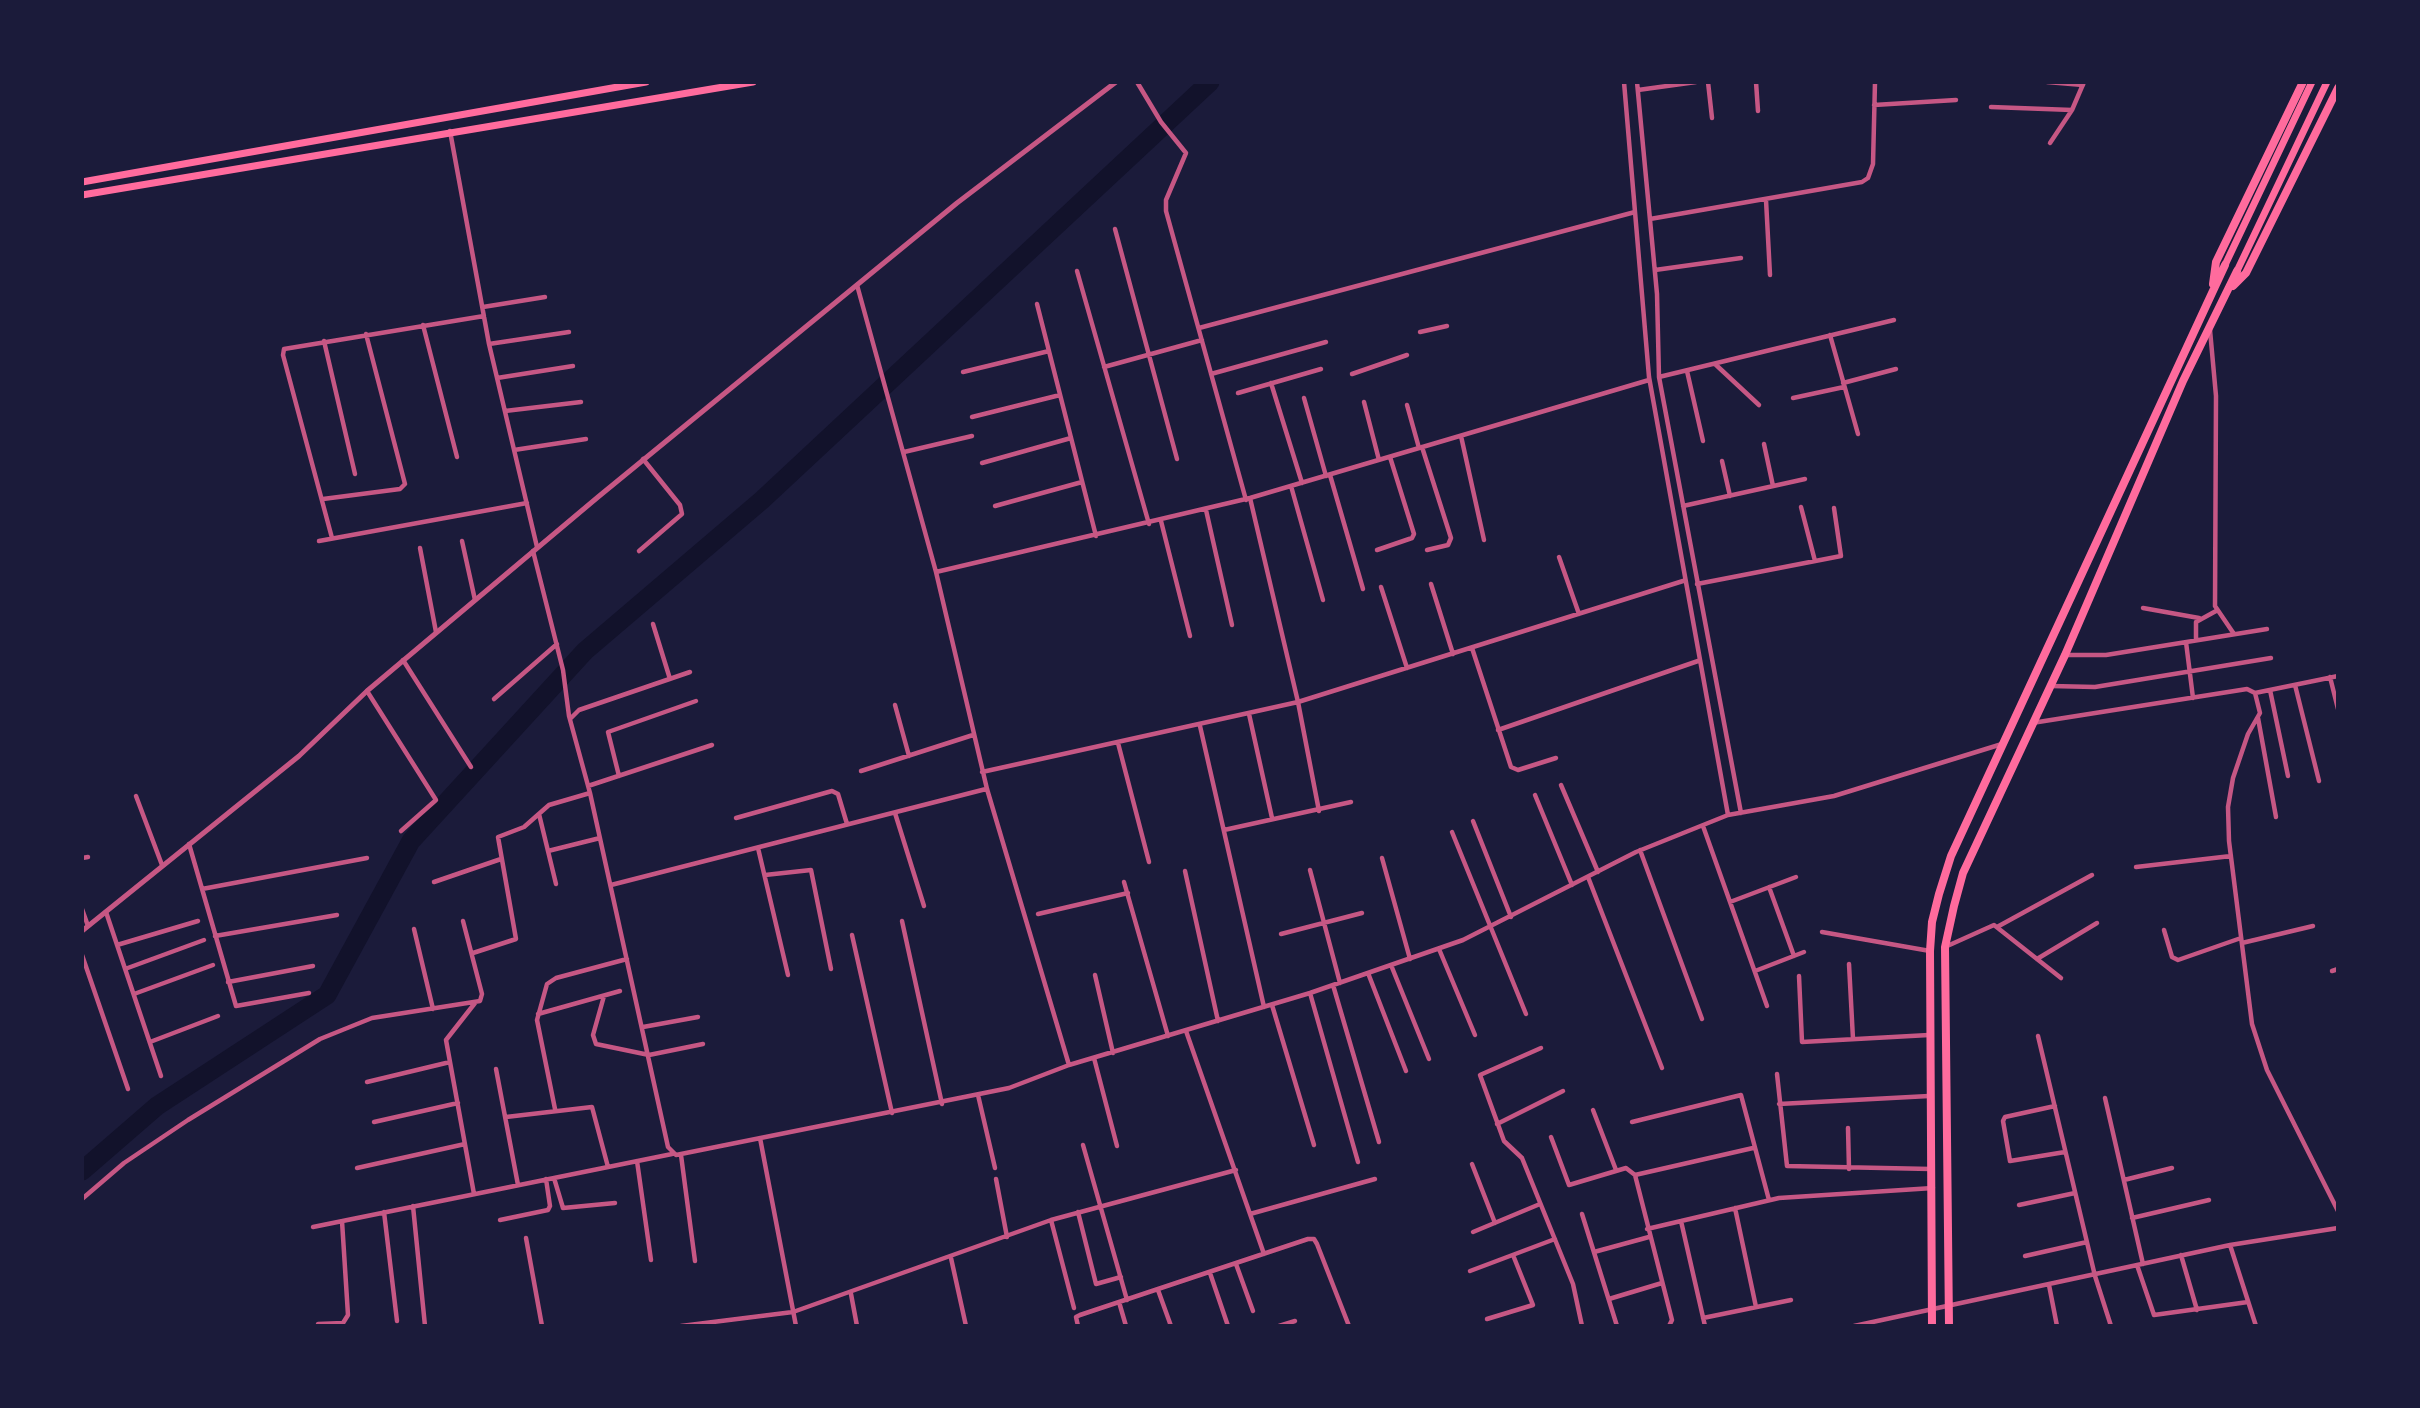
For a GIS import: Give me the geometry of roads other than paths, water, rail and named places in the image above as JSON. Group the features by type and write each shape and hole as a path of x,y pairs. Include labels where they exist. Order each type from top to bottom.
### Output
{"highway":[{"path":"2213,290 2216,262 2303,82"},
{"path":"2226,293 2246,273 2334,105 2338,88"},
{"path":"1932,1326 1933,1188 1929,1035 1932,922 1951,856 2225,265"},
{"path":"1948,1326 1945,947 1963,873 2065,655 2183,381 2237,271"}],"main road":[{"path":"82,195 753,82"},
{"path":"2225,265 2312,82"},
{"path":"2237,271 2327,82"},
{"path":"82,182 642,83 641,101"}],"street":[{"path":"82,909 85,928 188,842 299,756 367,691 643,459 957,202 1116,82"},
{"path":"1138,82 1161,122 1183,146 1185,159 1166,200 1166,211 1248,499 1298,702 1319,811"},
{"path":"1624,82 1649,380 1728,815"},
{"path":"1637,82 1655,270 1659,377 1741,813"},
{"path":"1638,90 1696,82"},
{"path":"1707,82 1712,118"},
{"path":"1756,82 1758,111"},
{"path":"1650,219 1858,185 1868,178 1873,164 1875,82"},
{"path":"2047,82 2084,83 2072,110 2050,143"},
{"path":"1874,105 1956,100"},
{"path":"1991,107 2072,110"},
{"path":"450,131 489,344 527,503 563,670 570,718 590,793 672,1154"},
{"path":"1766,200 1770,275"},
{"path":"1199,328 1635,212"},
{"path":"1115,229 1177,459"},
{"path":"1655,270 1741,258"},
{"path":"1077,271 1149,524"},
{"path":"857,285 936,572 986,789 1069,1065"},
{"path":"483,307 545,297"},
{"path":"1037,304 1096,536"},
{"path":"332,538 283,355 287,348 484,316"},
{"path":"1659,377 1894,320"},
{"path":"423,325 457,457"},
{"path":"1420,332 1447,326"},
{"path":"2210,326 2216,396 2216,611 2234,634"},
{"path":"489,344 569,331"},
{"path":"323,499 400,489 405,484 366,334"},
{"path":"1830,335 1858,434"},
{"path":"1104,367 1202,340"},
{"path":"324,341 355,474"},
{"path":"1211,374 1326,342"},
{"path":"964,372 1049,351"},
{"path":"1352,374 1407,355"},
{"path":"1715,364 1759,405"},
{"path":"497,378 573,366"},
{"path":"1238,393 1321,369"},
{"path":"1793,398 1896,369"},
{"path":"1687,371 1703,441"},
{"path":"936,572 1248,499 1649,380"},
{"path":"1271,383 1302,483"},
{"path":"972,417 1060,395"},
{"path":"1304,398 1363,589"},
{"path":"505,411 581,402"},
{"path":"1364,402 1379,460"},
{"path":"1407,405 1451,538 1448,545 1427,550"},
{"path":"904,452 972,436"},
{"path":"1461,436 1484,540"},
{"path":"982,463 1071,438"},
{"path":"514,450 586,439"},
{"path":"1764,444 1773,486"},
{"path":"1377,550 1412,538 1414,534 1391,457"},
{"path":"639,551 682,514 680,505 643,459"},
{"path":"1721,461 1730,496"},
{"path":"1683,506 1805,479"},
{"path":"995,506 1082,482"},
{"path":"1291,486 1323,600"},
{"path":"319,541 527,503"},
{"path":"1801,507 1815,561"},
{"path":"1697,584 1843,554 1834,508"},
{"path":"1206,510 1231,625"},
{"path":"1161,521 1190,636"},
{"path":"462,541 475,600"},
{"path":"421,548 436,632"},
{"path":"1559,557 1579,614"},
{"path":"982,772 1200,726 1298,702 1684,581"},
{"path":"1431,584 1453,654"},
{"path":"1381,587 1407,668"},
{"path":"2143,608 2199,618 2216,611"},
{"path":"2196,640 2195,626 2199,618"},
{"path":"653,624 670,679"},
{"path":"2065,655 2100,656 2267,629"},
{"path":"2186,642 2193,698"},
{"path":"494,699 557,644"},
{"path":"1472,648 1513,770 1556,758"},
{"path":"2050,686 2089,688 2272,658"},
{"path":"403,660 471,767"},
{"path":"1498,730 1699,662"},
{"path":"570,718 579,709 690,672"},
{"path":"2032,723 2247,689 2255,693 2338,676"},
{"path":"2330,677 2338,709"},
{"path":"2295,685 2319,781"},
{"path":"2270,690 2288,776"},
{"path":"367,691 436,800 401,831"},
{"path":"2255,693 2260,709 2258,718 2248,734 2231,787 2228,807 2231,856 2252,1024 2263,1061 2338,1211"},
{"path":"619,776 608,732 696,701"},
{"path":"895,705 909,756"},
{"path":"1249,714 1272,818"},
{"path":"2258,718 2276,817"},
{"path":"1200,726 1264,1007"},
{"path":"860,771 974,735"},
{"path":"1118,743 1149,862"},
{"path":"313,1227 672,1154 681,1155 942,1104 1009,1088 1069,1065 1310,993 1439,948 1491,928 1640,850 1728,815 1834,796 2003,744"},
{"path":"588,786 712,745"},
{"path":"1561,785 1598,872"},
{"path":"611,885 986,789"},
{"path":"736,818 832,790 838,794 848,825"},
{"path":"473,953 516,939 498,837 524,827 549,805 590,793"},
{"path":"1535,795 1572,886"},
{"path":"136,796 162,864"},
{"path":"1224,830 1350,802"},
{"path":"538,813 556,884"},
{"path":"895,813 924,906"},
{"path":"1473,821 1511,917"},
{"path":"1703,826 1767,1006"},
{"path":"1452,832 1526,1014"},
{"path":"548,851 600,838"},
{"path":"188,842 236,1006 309,993"},
{"path":"758,848 788,975"},
{"path":"1640,850 1702,1019"},
{"path":"2136,867 2231,856"},
{"path":"202,889 366,858"},
{"path":"434,882 501,859"},
{"path":"1382,859 1410,958"},
{"path":"765,876 811,870 831,969"},
{"path":"1310,870 1340,983"},
{"path":"1185,871 1218,1021"},
{"path":"1997,927 2091,876"},
{"path":"1588,877 1662,1068"},
{"path":"1730,902 1796,877"},
{"path":"1124,882 1168,1036"},
{"path":"1769,887 1794,956"},
{"path":"1038,914 1128,893"},
{"path":"106,912 161,1076"},
{"path":"1281,934 1362,913"},
{"path":"215,936 337,915"},
{"path":"117,945 198,921"},
{"path":"463,921 482,994 446,1040 474,1194"},
{"path":"902,921 942,1104"},
{"path":"2037,959 2097,923"},
{"path":"1945,947 1989,926 1997,927 2061,978"},
{"path":"2164,930 2172,957 2179,960 2241,941 2312,926"},
{"path":"414,929 433,1009"},
{"path":"1822,932 1930,951"},
{"path":"852,935 892,1113"},
{"path":"125,969 204,940"},
{"path":"1439,948 1475,1035"},
{"path":"1755,971 1804,952"},
{"path":"82,955 128,1089"},
{"path":"555,1109 537,1015 550,980 627,959"},
{"path":"1849,964 1853,1039"},
{"path":"134,994 212,965"},
{"path":"1391,965 1429,1059"},
{"path":"228,982 313,966"},
{"path":"1368,973 1406,1071"},
{"path":"1095,975 1113,1052"},
{"path":"1799,976 1802,1042 1929,1035"},
{"path":"1333,985 1379,1142"},
{"path":"537,1015 620,991"},
{"path":"1310,993 1358,1162"},
{"path":"604,996 593,1035 596,1044 649,1055 704,1044"},
{"path":"82,1199 124,1163 177,1127 312,1044 361,1021 475,1002"},
{"path":"1272,1005 1314,1145"},
{"path":"150,1042 218,1016"},
{"path":"643,1027 698,1017"},
{"path":"1186,1031 1264,1254"},
{"path":"2038,1036 2095,1276 2110,1326"},
{"path":"1541,1048 1480,1074 1506,1145 1522,1158 1575,1291 1582,1326"},
{"path":"1094,1058 1117,1146"},
{"path":"368,1082 450,1062"},
{"path":"496,1069 518,1185"},
{"path":"1777,1074 1787,1166 1932,1169"},
{"path":"1497,1124 1563,1091"},
{"path":"978,1095 995,1168"},
{"path":"1632,1122 1741,1095 1769,1200"},
{"path":"1779,1104 1929,1096"},
{"path":"2105,1098 2140,1264 2154,1315 2248,1301"},
{"path":"374,1122 457,1103"},
{"path":"506,1117 555,1109 592,1107 608,1167"},
{"path":"2055,1107 2005,1116 2003,1121 2010,1161 2065,1152"},
{"path":"1593,1110 1616,1170"},
{"path":"1848,1128 1849,1168"},
{"path":"1551,1137 1569,1185 1626,1168 1635,1175 1672,1320 1670,1326"},
{"path":"760,1138 796,1326"},
{"path":"357,1168 465,1144"},
{"path":"1083,1145 1127,1300"},
{"path":"1635,1175 1754,1148"},
{"path":"681,1155 695,1261"},
{"path":"638,1161 651,1260"},
{"path":"1472,1164 1494,1223"},
{"path":"2124,1180 2172,1168"},
{"path":"681,1326 793,1312 951,1258 1051,1220 1236,1170"},
{"path":"554,1178 563,1208 615,1203"},
{"path":"500,1220 548,1210 550,1206 546,1179"},
{"path":"996,1179 1007,1237"},
{"path":"1250,1214 1375,1179"},
{"path":"1647,1229 1769,1200 1933,1188"},
{"path":"2019,1205 2075,1193"},
{"path":"2132,1218 2209,1200"},
{"path":"1473,1232 1540,1204"},
{"path":"413,1206 425,1326"},
{"path":"1735,1208 1756,1307"},
{"path":"384,1212 397,1321"},
{"path":"1079,1212 1096,1284 1121,1277"},
{"path":"1582,1214 1617,1326"},
{"path":"1051,1220 1074,1308"},
{"path":"318,1324 343,1322 348,1315 342,1221"},
{"path":"1681,1221 1705,1326"},
{"path":"1854,1326 2230,1245 2338,1228"},
{"path":"1594,1252 1649,1237"},
{"path":"526,1238 542,1326"},
{"path":"1078,1326 1076,1317 1080,1315 1314,1239 1349,1326"},
{"path":"1470,1271 1555,1240"},
{"path":"2025,1256 2087,1242"},
{"path":"2230,1245 2256,1326"},
{"path":"1487,1319 1533,1305 1513,1255"},
{"path":"2181,1255 2197,1310"},
{"path":"951,1258 966,1326"},
{"path":"1236,1264 1253,1311"},
{"path":"1210,1273 1228,1326"},
{"path":"1609,1299 1662,1283"},
{"path":"2049,1285 2057,1326"},
{"path":"1158,1290 1171,1326"},
{"path":"850,1294 857,1326"},
{"path":"1703,1318 1791,1300"},
{"path":"1119,1302 1126,1326"},
{"path":"1279,1326 1295,1321"}],"waterway":[{"path":"82,1171 157,1106 327,995 411,841 585,651 762,500 1210,82"}]}
